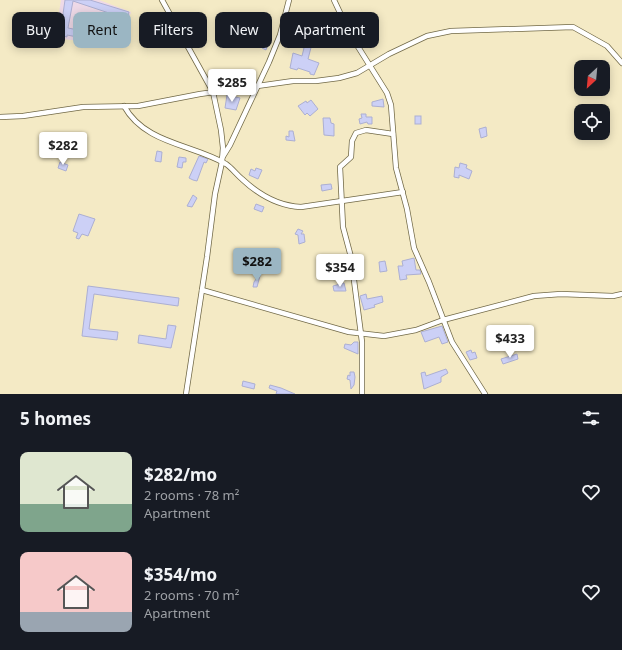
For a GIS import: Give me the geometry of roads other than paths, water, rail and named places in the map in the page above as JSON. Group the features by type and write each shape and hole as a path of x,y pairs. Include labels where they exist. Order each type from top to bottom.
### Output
{"street":[{"path":"162,0 213,92 221,130 222,160"},
{"path":"186,394 202,290 214,194 222,160 280,35 289,0"},
{"path":"334,0 350,34 388,93 391,105 396,168 403,192 414,248 457,353 485,394"},
{"path":"0,117 23,116 83,107 161,103 213,92 293,81 328,80 357,73 427,36 451,31 577,28 607,46 622,63"},
{"path":"124,106 136,122 144,129 168,141 222,160 261,194 284,205 301,207 403,192"},
{"path":"362,394 361,334 351,257 343,227 340,167 351,157 354,134 366,130 393,134"},
{"path":"202,290 286,315 361,334 391,336 416,330 443,320 512,300 542,295 613,296 622,294"}]}
